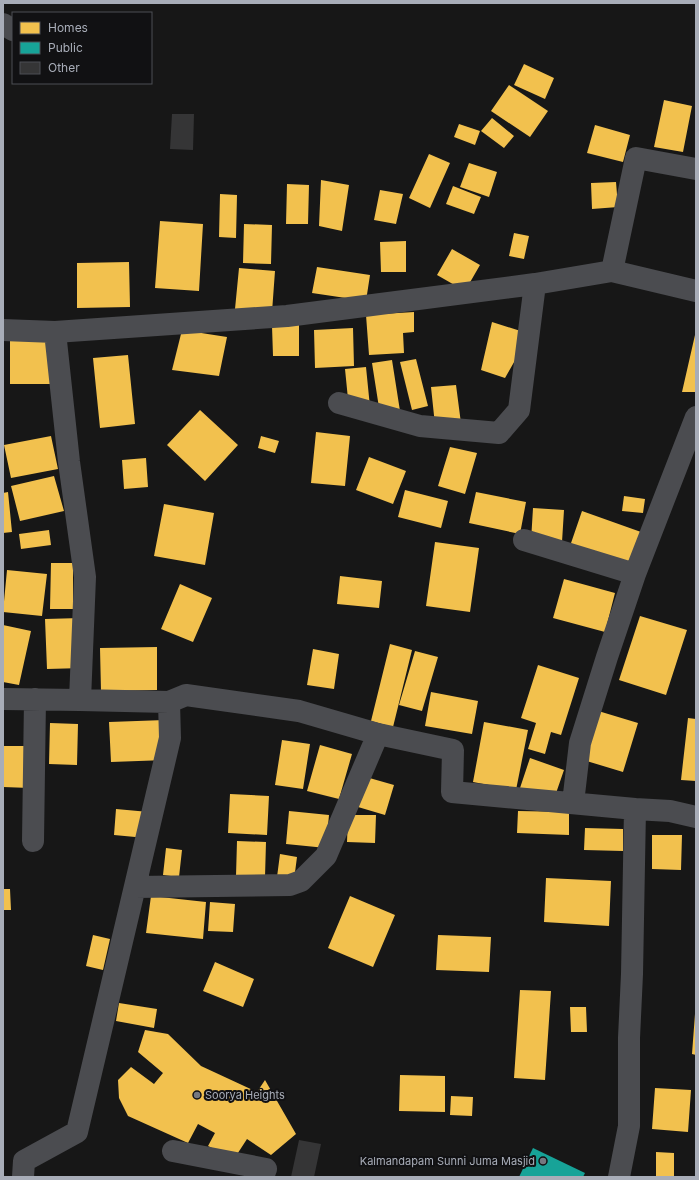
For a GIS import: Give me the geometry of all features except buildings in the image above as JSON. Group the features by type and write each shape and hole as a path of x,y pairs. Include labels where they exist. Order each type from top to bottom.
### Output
{"street":[{"path":"3,24 12,29"},
{"path":"612,271 636,158 696,169"},
{"path":"3,330 55,332 287,316 535,284 612,271 696,291"},
{"path":"339,403 420,426 499,433 519,410 535,284"},
{"path":"55,332 68,462 84,577 80,700"},
{"path":"573,803 580,742 635,574 696,417"},
{"path":"524,540 635,574"},
{"path":"3,699 169,702 186,695 299,711 378,734 453,750 452,792 670,811 696,817"},
{"path":"33,841 35,700"},
{"path":"22,1177 24,1162 77,1132 170,738 169,702"},
{"path":"135,887 290,885 301,881 326,856 378,734"},
{"path":"620,1177 629,1126 628,1038 632,974 635,809"},
{"path":"173,1151 266,1169 263,1177"}],"place":[{"name":"Soorya Heights","path":"197,1095"},
{"name":"Kalmandapam Sunni Juma Masjid","path":"543,1161"}]}
